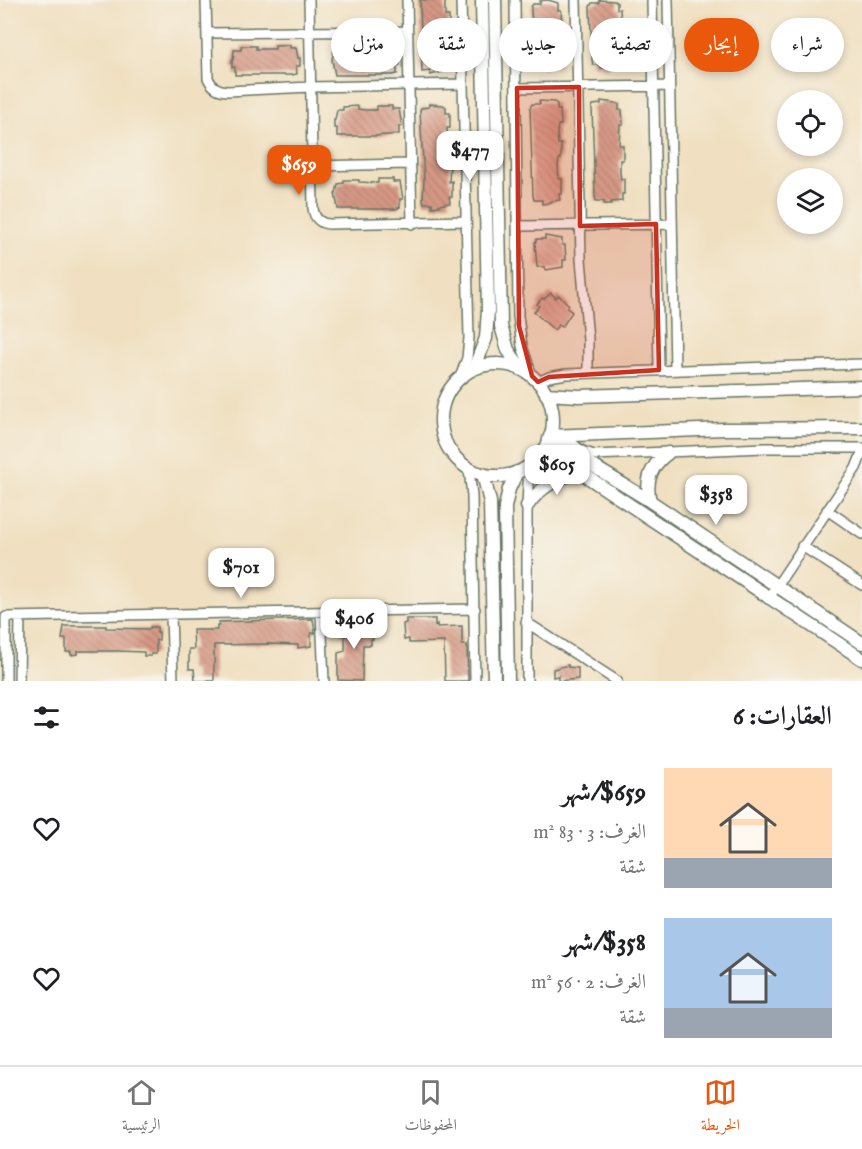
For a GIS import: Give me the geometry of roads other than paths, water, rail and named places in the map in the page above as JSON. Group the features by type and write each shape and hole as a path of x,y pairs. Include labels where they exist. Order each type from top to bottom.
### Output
{"street":[{"path":"206,0 208,78 218,90 463,84"},
{"path":"309,0 314,213 321,222 330,224 412,224 466,221"},
{"path":"407,0 412,224"},
{"path":"460,378 469,338 462,0"},
{"path":"474,369 486,338 488,310 482,0"},
{"path":"495,0 501,326 508,350 530,376 546,394 551,408 554,437 529,466 517,472 494,476 483,474 469,469 457,459 448,447 442,425 444,403 450,389 460,378 474,369 498,364 530,376 862,364"},
{"path":"515,0 519,326 530,376"},
{"path":"576,0 580,226 588,340 588,374"},
{"path":"652,0 659,370"},
{"path":"668,0 675,370"},
{"path":"207,33 407,31"},
{"path":"517,88 669,86"},
{"path":"312,166 410,164"},
{"path":"518,226 671,224"},
{"path":"546,394 579,396 862,387"},
{"path":"554,437 724,429 862,428"},
{"path":"554,437 594,455 764,448 862,448"},
{"path":"554,437 862,643"},
{"path":"650,501 649,477 656,463 668,453"},
{"path":"768,599 827,510 859,470 862,453"},
{"path":"540,455 561,461 579,472 862,659"},
{"path":"527,681 529,466"},
{"path":"469,469 472,496 475,681"},
{"path":"508,681 505,507 509,489 517,472"},
{"path":"527,506 533,497 549,483 579,472"},
{"path":"483,474 490,502 494,681"},
{"path":"827,510 862,534"},
{"path":"802,546 862,585"},
{"path":"6,681 6,617 475,609"},
{"path":"321,612 324,681"},
{"path":"171,614 173,681"},
{"path":"19,681 20,617"},
{"path":"526,622 617,681"}]}
